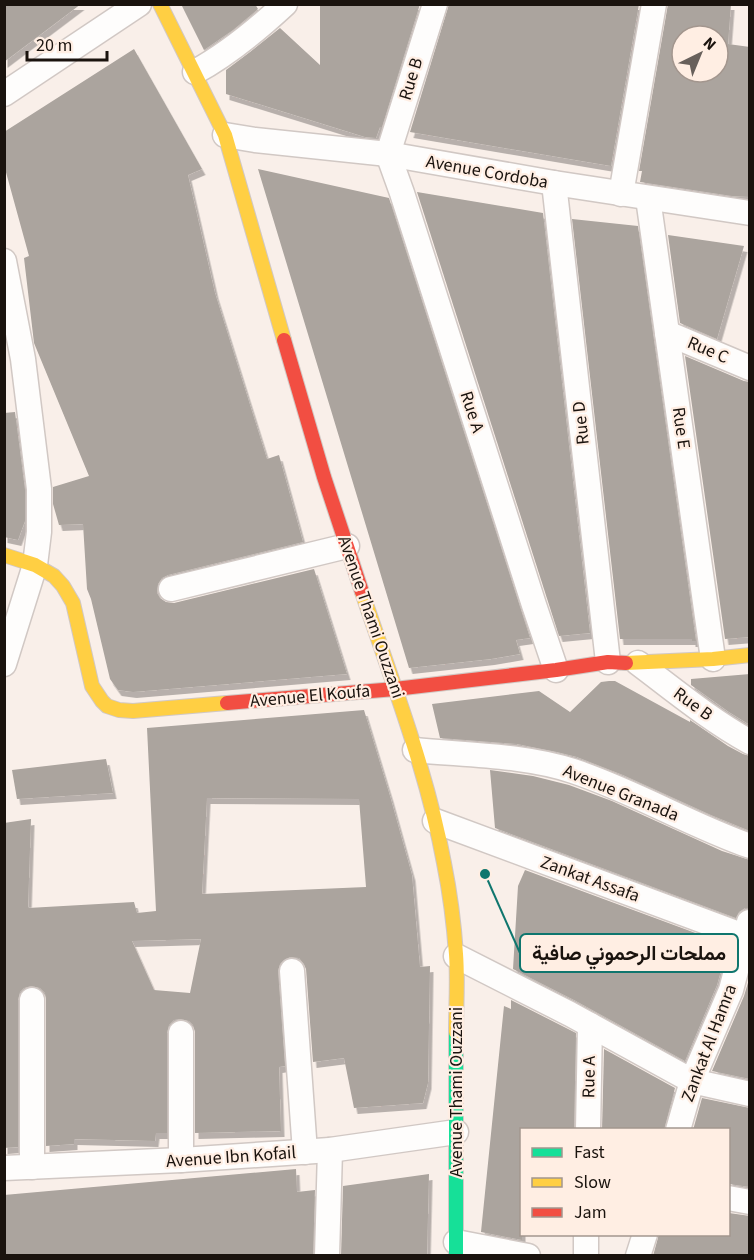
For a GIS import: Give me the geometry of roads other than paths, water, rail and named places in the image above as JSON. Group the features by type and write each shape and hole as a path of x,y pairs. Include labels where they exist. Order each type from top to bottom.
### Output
{"street":[{"path":"4,94 139,4"},
{"name":"Avenue Thami Ouzzani","path":"160,4 225,135 324,477 415,750 435,821 451,907 456,956 456,1249"},
{"path":"195,72 256,31 285,4"},
{"name":"Rue B","path":"388,154 435,4"},
{"path":"621,194 654,4"},
{"name":"Avenue Cordoba","path":"225,135 388,154 621,194 750,213"},
{"name":"Rue A","path":"388,154 556,670"},
{"name":"Rue D","path":"554,183 608,662"},
{"name":"Rue E","path":"648,198 713,659"},
{"path":"4,261 9,303 23,359 39,489 39,532 35,565 4,664"},
{"name":"Rue C","path":"667,333 750,368"},
{"path":"171,589 347,546"},
{"path":"4,555 35,565"},
{"name":"Avenue El Koufa","path":"35,565 54,576 73,603 92,686 99,698 114,710 143,710 395,689 608,662 638,663 750,655"},
{"name":"Rue B","path":"638,663 691,704 750,742"},
{"name":"Avenue Granada","path":"415,750 529,761 572,771 619,789 720,836 750,846"},
{"name":"Zankat Assafa","path":"435,821 747,929"},
{"name":"Zankat Al Hamra","path":"679,1128 692,1081 740,993 747,929"},
{"path":"456,956 692,1081 750,1094"},
{"path":"292,971 305,1152"},
{"path":"32,1000 32,1167"},
{"name":"Rue A","path":"588,1128 590,1025"},
{"path":"181,1034 181,1160"},
{"name":"Avenue Ibn Kofail","path":"4,1168 305,1152 456,1132"},
{"path":"327,1256 330,1150"},
{"path":"730,1198 750,1202"},
{"path":"586,1236 586,1256"},
{"path":"638,1256 644,1236"},
{"path":"456,1249 528,1256"}],"place":[{"name":"مملحات الرحموني صافية","path":"485,874"}]}
